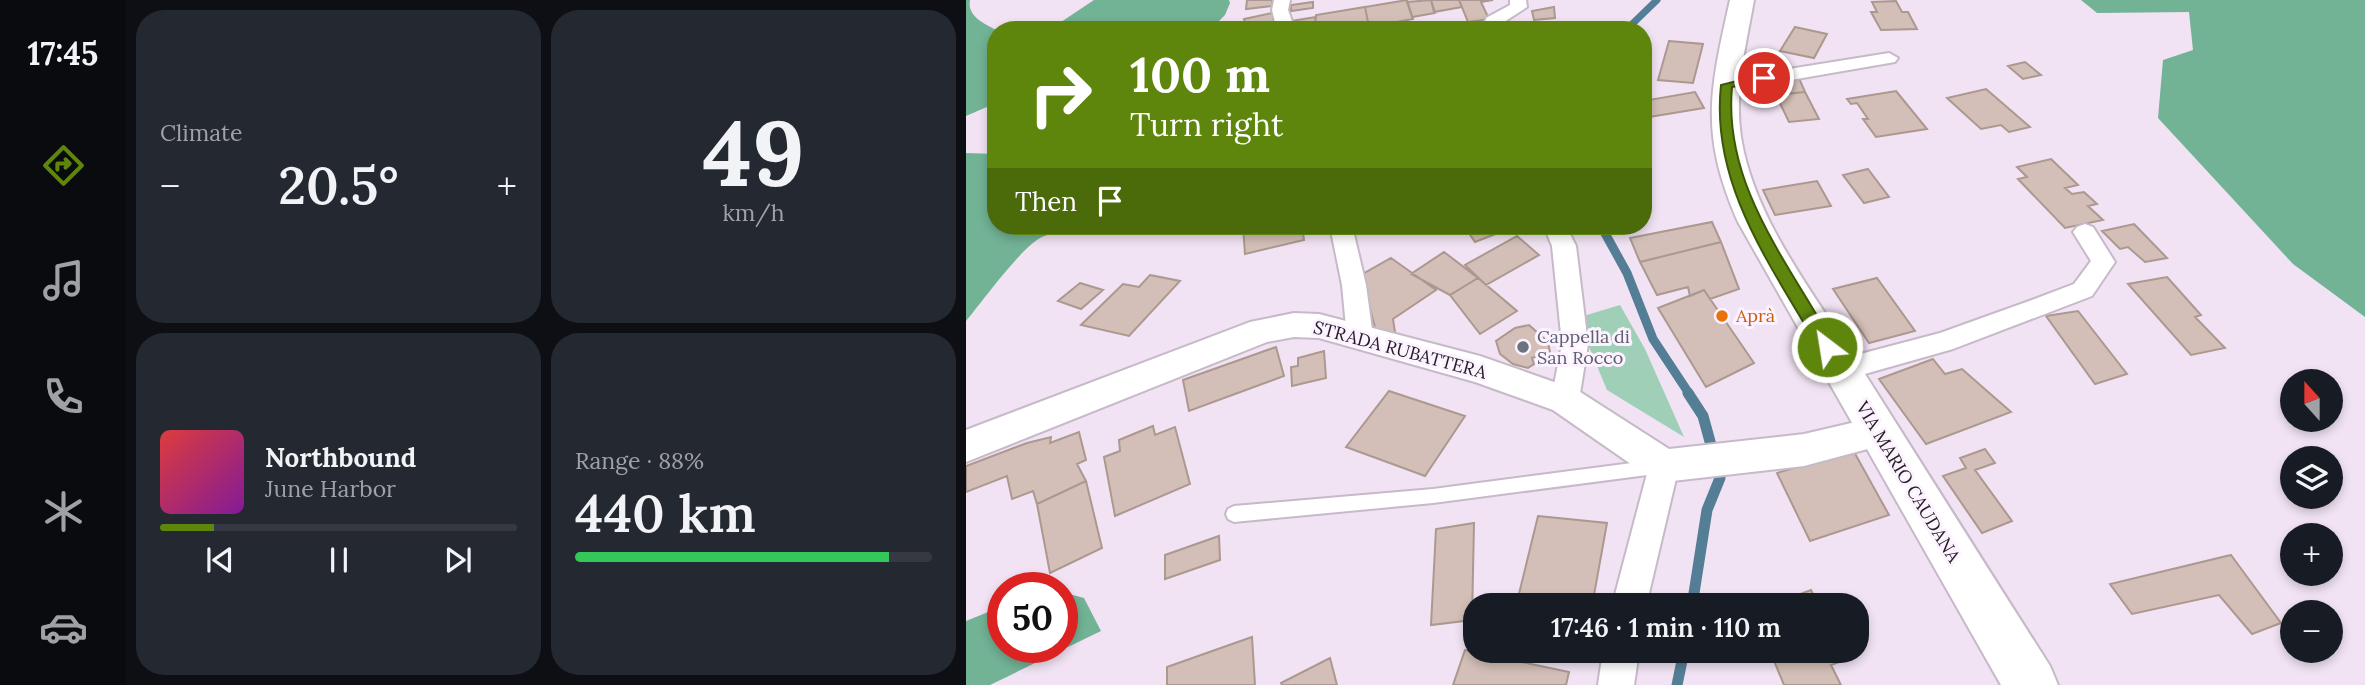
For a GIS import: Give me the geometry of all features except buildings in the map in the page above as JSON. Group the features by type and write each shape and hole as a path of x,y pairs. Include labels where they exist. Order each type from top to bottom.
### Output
{"main road":[{"name":"VIA MARIO CAUDANA","path":"1742,0 1724,114 1726,143 1737,181 1755,224 1877,432 2031,685"}],"street":[{"path":"1282,0 1280,10 1283,21"},
{"path":"1494,21 1519,8 1518,0"},
{"path":"1727,85 1889,58"},
{"path":"1840,370 1944,342 2083,290 2103,262 2085,232"},
{"path":"1343,235 1354,285 1360,337"},
{"path":"1559,235 1564,246 1575,344 1566,400"},
{"name":"STRADA RUBATTERA","path":"966,446 1262,331 1294,325 1319,326 1480,370 1566,400 1678,466"},
{"path":"1634,593 1678,466 1804,450 1877,432"},
{"path":"1616,685 1619,663"}],"lane":[{"path":"1234,514 1433,496 1678,466"}],"green space":[{"path":"966,0 970,0 973,15 987,26 987,107 966,116"},
{"path":"1094,0 1229,0 1230,3 1219,21 1062,21"},
{"path":"2081,0 2365,0 2365,317 2293,264 2158,118 2163,60 2193,50 2189,12 2097,13"},
{"path":"966,153 987,154 987,235 1047,235 1024,251 966,321"},
{"path":"1620,305 1645,349 1684,437 1607,390 1577,318"},
{"path":"1078,596 1084,598 1101,631 1078,642"},
{"path":"987,612 987,663 1035,663 990,685 966,685 966,621"}],"waterway":[{"path":"1635,21 1657,0"},
{"path":"1606,235 1627,273 1653,339 1690,395"},
{"path":"1688,393 1703,416 1720,478 1707,510 1694,593"},
{"path":"1677,685 1682,663"}],"place":[{"name":"Aprà","path":"1722,316"},
{"name":"Cappella di San Rocco","path":"1523,347"}],"route":[{"path":"1764,78 1727,85 1724,114 1726,143 1737,181 1755,224 1827,347"}]}
